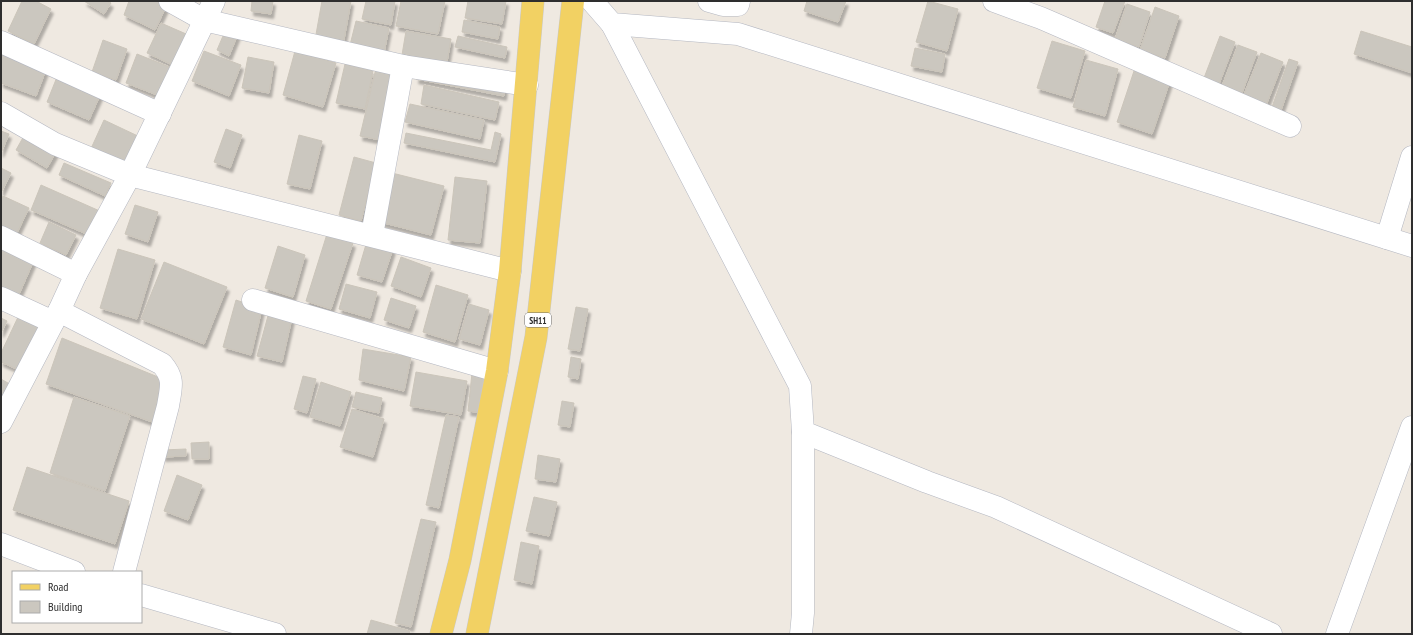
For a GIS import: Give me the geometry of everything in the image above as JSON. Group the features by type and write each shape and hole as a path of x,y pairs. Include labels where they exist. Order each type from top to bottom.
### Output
{"main road":[{"path":"441,634 460,560 497,371 510,271 533,1"},
{"name":"SH11","path":"477,634 527,390 536,337 573,1"}],"street":[{"path":"170,1 204,20 403,66 527,85"},
{"path":"1,422 56,317 76,274 130,175 214,1"},
{"path":"592,1 612,24 800,386 803,432 803,613 801,634"},
{"path":"709,1 723,5 738,5 740,1"},
{"path":"994,1 1041,18 1290,126"},
{"path":"612,24 738,34 1412,246"},
{"path":"1,42 160,114"},
{"path":"372,234 403,66"},
{"path":"1,113 55,144 130,175 372,234 510,271"},
{"path":"1387,238 1412,157"},
{"path":"1,237 76,274"},
{"path":"1,298 56,317 162,364 170,373 171,388 168,406 124,571"},
{"path":"253,300 497,371"},
{"path":"1337,634 1412,427"},
{"path":"803,432 927,482 996,506 1271,634"},
{"path":"1,544 71,571"},
{"path":"142,595 275,634"}],"building":[{"path":"22,1 36,1 51,9 34,44 8,31"},
{"path":"84,1 107,1 111,3 104,14"},
{"path":"129,1 163,1 168,3 155,30 124,15"},
{"path":"252,1 273,1 271,14 251,11"},
{"path":"322,1 351,1 343,45 315,40"},
{"path":"366,1 395,1 391,25 362,19"},
{"path":"401,1 445,1 438,34 396,26"},
{"path":"468,1 506,1 502,24 465,18"},
{"path":"807,1 846,1 838,22 804,11"},
{"path":"928,1 958,9 947,51 916,42"},
{"path":"1105,1 1125,1 1113,33 1096,27"},
{"path":"1127,4 1150,12 1139,47 1115,39"},
{"path":"1155,7 1179,16 1165,58 1140,50"},
{"path":"464,20 500,27 498,39 462,32"},
{"path":"356,21 389,28 384,53 350,45"},
{"path":"161,23 193,37 179,68 147,53"},
{"path":"226,29 238,34 229,56 217,50"},
{"path":"406,31 451,39 446,68 401,61"},
{"path":"1361,31 1412,47 1412,73 1354,54"},
{"path":"458,36 507,47 505,58 455,47"},
{"path":"1220,36 1235,42 1219,84 1204,78"},
{"path":"103,40 127,49 116,80 92,72"},
{"path":"1052,41 1085,51 1071,98 1037,88"},
{"path":"1238,45 1257,52 1242,93 1222,86"},
{"path":"915,48 945,54 942,72 911,66"},
{"path":"204,51 241,65 229,96 192,81"},
{"path":"295,51 336,63 323,107 283,95"},
{"path":"3,53 46,70 36,96 1,83 1,58"},
{"path":"1261,53 1283,62 1265,108 1242,99"},
{"path":"137,54 177,70 165,98 126,83"},
{"path":"248,57 274,62 269,93 242,88"},
{"path":"1289,59 1298,62 1280,113 1271,110"},
{"path":"1086,60 1118,69 1105,116 1073,107"},
{"path":"345,64 373,71 365,109 336,103"},
{"path":"377,64 397,68 380,140 360,136"},
{"path":"1135,68 1170,81 1152,134 1117,122"},
{"path":"418,70 505,88 504,96 416,79"},
{"path":"59,72 102,91 89,120 47,102"},
{"path":"424,85 499,102 495,120 421,104"},
{"path":"410,104 484,120 480,139 405,122"},
{"path":"104,120 140,137 125,170 89,153"},
{"path":"226,129 242,135 230,168 214,162"},
{"path":"1,131 9,134 1,153"},
{"path":"495,132 501,134 495,162 404,143 406,133 491,150"},
{"path":"25,134 56,152 47,168 16,150"},
{"path":"299,135 322,141 310,189 287,184"},
{"path":"354,157 376,163 361,221 339,215"},
{"path":"64,163 111,183 105,196 59,175"},
{"path":"1,168 11,173 1,193"},
{"path":"392,173 444,186 431,235 380,222"},
{"path":"455,177 487,181 480,243 448,240"},
{"path":"41,185 102,212 91,236 31,210"},
{"path":"3,196 29,208 15,237 1,230 1,200"},
{"path":"135,205 158,212 148,242 125,234"},
{"path":"49,222 76,235 66,255 40,243"},
{"path":"327,234 353,243 331,309 306,301"},
{"path":"367,241 393,249 382,282 357,275"},
{"path":"1,246 34,260 17,299 1,292"},
{"path":"278,246 305,255 293,297 265,288"},
{"path":"118,249 155,260 137,319 100,308"},
{"path":"401,257 431,268 421,297 391,286"},
{"path":"164,262 227,287 204,344 141,319"},
{"path":"346,284 377,292 370,318 339,309"},
{"path":"436,285 468,295 455,342 423,332"},
{"path":"391,298 416,306 409,328 384,320"},
{"path":"236,300 262,309 251,355 223,347"},
{"path":"469,304 489,310 480,345 459,339"},
{"path":"576,307 588,309 580,351 568,349"},
{"path":"269,312 292,318 282,362 257,356"},
{"path":"19,315 42,327 21,371 1,362 1,353"},
{"path":"1,318 7,321 1,333"},
{"path":"62,338 163,379 155,423 46,384"},
{"path":"363,349 411,357 404,391 359,380"},
{"path":"571,357 581,359 578,379 568,377"},
{"path":"416,372 467,381 461,415 410,406"},
{"path":"472,373 488,375 484,413 468,411"},
{"path":"303,376 316,379 307,413 294,409"},
{"path":"1,379 13,386 1,406"},
{"path":"321,382 351,392 340,426 310,417"},
{"path":"356,392 382,398 379,413 352,407"},
{"path":"74,397 130,416 105,491 50,473"},
{"path":"562,401 574,403 570,427 558,425"},
{"path":"352,409 384,419 373,457 340,447"},
{"path":"446,415 459,417 439,508 426,505"},
{"path":"209,442 209,459 192,459 191,443"},
{"path":"186,449 186,456 163,457 163,450"},
{"path":"538,455 560,459 556,482 535,479"},
{"path":"27,467 129,501 115,544 13,510"},
{"path":"177,475 202,485 188,520 164,511"},
{"path":"534,497 557,502 549,536 526,531"},
{"path":"421,519 436,522 411,627 395,623"},
{"path":"521,542 539,546 532,584 514,580"},
{"path":"371,620 410,631 409,634 367,634"}]}
